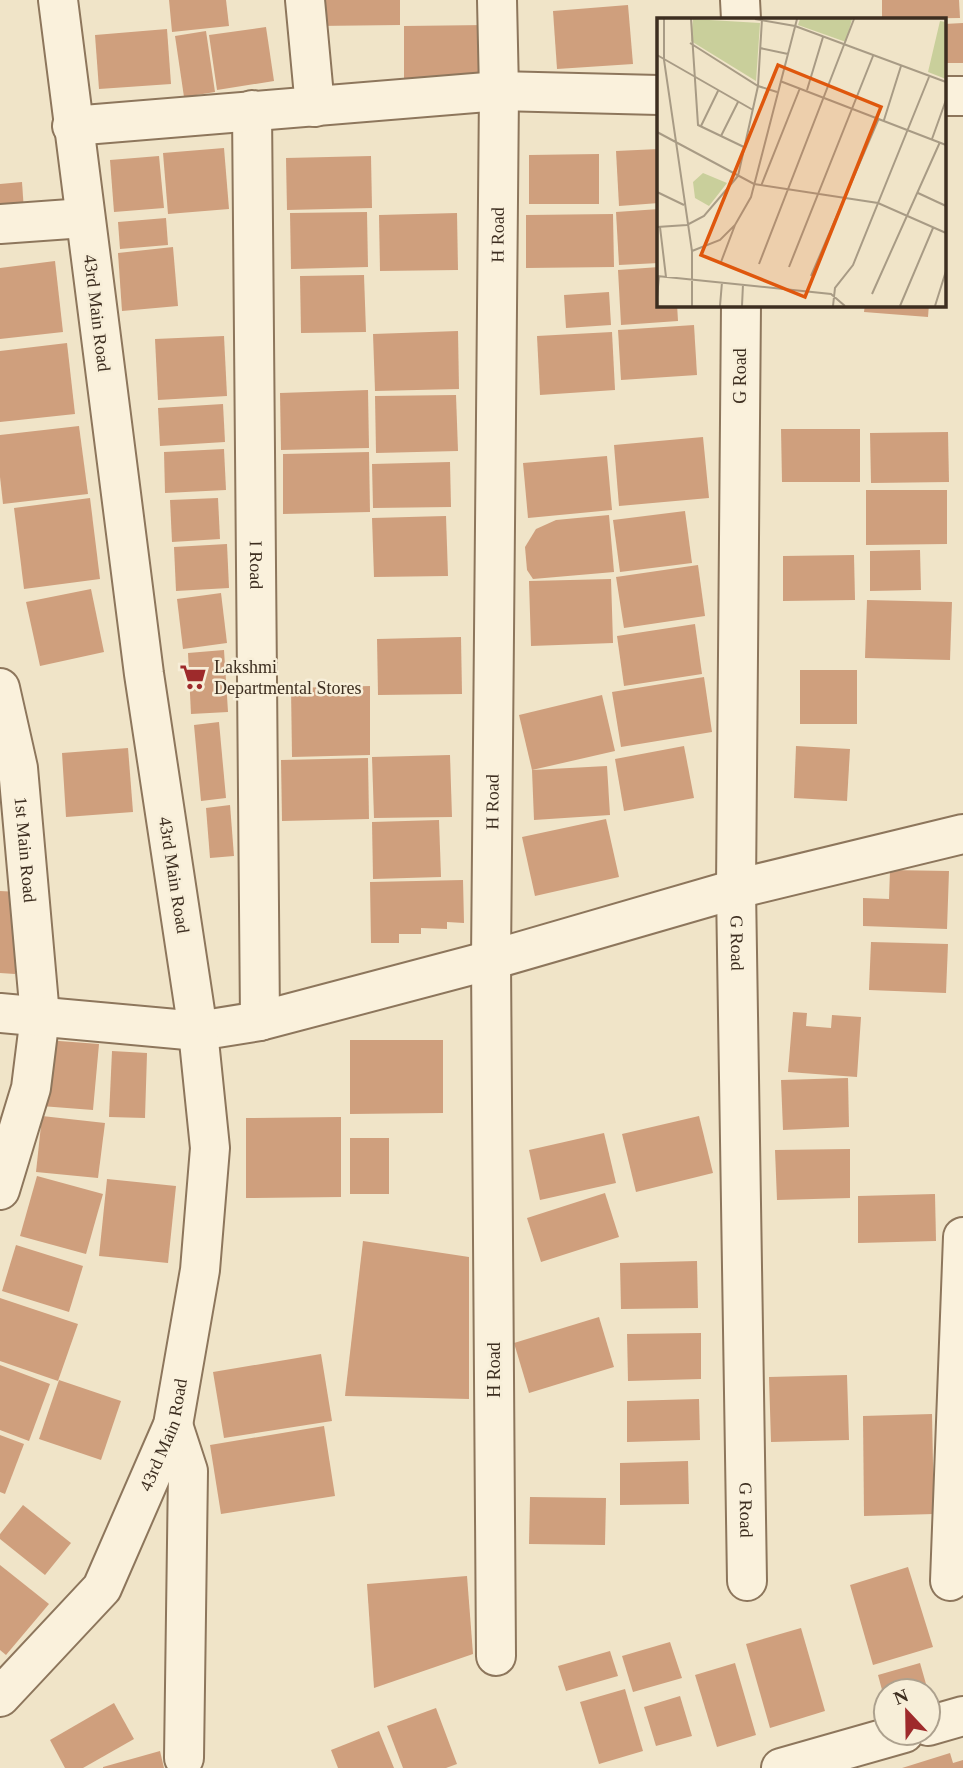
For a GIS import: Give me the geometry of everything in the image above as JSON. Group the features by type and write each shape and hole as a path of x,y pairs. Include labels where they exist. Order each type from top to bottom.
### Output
{"street":[{"name":"43rd Main Road","path":"0,1697 102,1588 173,1425 200,1270 210,1148 198,1031 144,674 58,0"},
{"path":"305,0 314,107"},
{"name":"H Road","path":"496,1656 491,960 499,91 497,0"},
{"path":"740,0 741,18"},
{"path":"72,126 499,91 657,95"},
{"name":"I Road","path":"251,110 260,1021"},
{"path":"0,224 84,218"},
{"name":"G Road","path":"741,306 736,889 747,1581"},
{"name":"1st Main Road","path":"0,688 40,1016 31,1088 0,1190"},
{"path":"0,1013 198,1031 260,1021 491,960 736,889 963,834"},
{"path":"950,1581 963,1237"},
{"path":"173,1425 188,1471 184,1758"},
{"path":"942,1722 963,1716"},
{"path":"781,1768 889,1747"}],"building":[{"path":"169,0 226,0 229,26 172,32"},
{"path":"317,0 400,0 400,25 317,26"},
{"path":"882,0 959,0 960,18 882,18"},
{"path":"628,5 633,64 557,69 553,11"},
{"path":"963,23 963,63 946,63 946,24"},
{"path":"486,25 486,78 404,78 404,26"},
{"path":"266,27 274,81 217,90 209,35"},
{"path":"167,29 171,84 99,89 95,35"},
{"path":"206,31 215,92 184,97 175,36"},
{"path":"224,148 229,209 168,214 163,153"},
{"path":"657,149 657,203 619,206 616,151"},
{"path":"599,154 599,204 529,204 529,155"},
{"path":"159,156 164,208 114,212 110,160"},
{"path":"371,156 372,208 287,210 286,158"},
{"path":"22,182 24,211 0,212 0,184"},
{"path":"657,209 657,263 619,265 616,212"},
{"path":"367,212 368,267 291,269 290,213"},
{"path":"457,213 458,270 380,271 379,215"},
{"path":"613,214 614,267 526,268 526,215"},
{"path":"166,218 168,245 120,249 118,222"},
{"path":"173,247 178,306 122,311 118,253"},
{"path":"55,261 63,332 0,339 0,268"},
{"path":"657,267 657,306 677,306 678,321 621,325 618,270"},
{"path":"364,275 366,332 301,333 300,276"},
{"path":"609,292 611,325 566,328 564,295"},
{"path":"865,306 929,306 928,317 864,312"},
{"path":"694,325 697,375 621,380 618,330"},
{"path":"458,331 459,389 375,391 373,334"},
{"path":"612,332 615,390 540,395 537,336"},
{"path":"224,336 227,396 158,400 155,339"},
{"path":"67,343 75,414 0,422 0,351"},
{"path":"368,390 369,448 281,450 280,393"},
{"path":"456,395 458,451 376,453 375,396"},
{"path":"223,404 225,442 160,446 158,408"},
{"path":"79,426 88,494 3,504 0,435"},
{"path":"781,429 860,429 860,482 782,482"},
{"path":"948,432 949,482 871,483 870,433"},
{"path":"703,437 709,498 619,506 614,445"},
{"path":"224,449 226,490 165,493 164,452"},
{"path":"369,452 370,512 283,514 283,454"},
{"path":"607,456 612,510 528,518 523,463"},
{"path":"450,462 451,507 373,508 372,464"},
{"path":"866,490 947,490 947,544 866,545"},
{"path":"90,498 100,579 24,589 14,508"},
{"path":"218,498 220,539 172,542 170,500"},
{"path":"685,511 692,563 620,572 613,520"},
{"path":"609,515 614,572 533,579 527,570 525,547 536,529 556,520"},
{"path":"446,516 448,576 374,577 372,518"},
{"path":"227,544 229,588 176,591 174,547"},
{"path":"920,550 921,590 870,591 870,551"},
{"path":"854,555 855,600 783,601 783,556"},
{"path":"698,565 705,616 624,628 616,577"},
{"path":"611,579 613,643 531,646 529,581"},
{"path":"91,589 104,652 40,666 26,602"},
{"path":"221,593 227,643 183,649 177,599"},
{"path":"867,600 952,602 950,660 865,658"},
{"path":"695,624 702,674 624,686 617,636"},
{"path":"461,637 462,694 378,695 377,639"},
{"path":"224,650 228,712 191,714 188,653"},
{"path":"800,670 857,670 857,724 800,724"},
{"path":"704,677 712,732 621,747 612,692"},
{"path":"370,686 370,755 292,757 291,688"},
{"path":"602,695 615,751 532,770 519,715"},
{"path":"219,722 226,798 201,801 194,725"},
{"path":"684,746 694,798 624,811 615,759"},
{"path":"796,746 850,749 847,801 794,798"},
{"path":"128,748 133,812 66,817 62,753"},
{"path":"450,755 452,817 374,818 372,757"},
{"path":"368,758 369,819 282,821 281,760"},
{"path":"607,766 610,815 534,820 532,770"},
{"path":"230,805 234,856 210,858 206,808"},
{"path":"606,819 619,877 535,896 522,837"},
{"path":"439,820 441,877 373,879 372,822"},
{"path":"890,870 949,871 947,929 863,926 863,898 889,899"},
{"path":"463,880 464,923 447,922 447,929 421,928 421,934 399,934 399,943 371,943 370,882"},
{"path":"0,891 19,892 15,974 0,973"},
{"path":"871,942 948,944 946,993 869,990"},
{"path":"793,1012 807,1013 806,1026 831,1028 832,1015 861,1017 857,1077 788,1072"},
{"path":"46,1040 99,1044 93,1110 41,1106"},
{"path":"350,1040 443,1040 443,1113 350,1114"},
{"path":"112,1051 147,1053 145,1118 109,1117"},
{"path":"848,1078 849,1127 783,1130 781,1080"},
{"path":"42,1116 105,1123 98,1178 36,1172"},
{"path":"699,1116 713,1173 636,1192 622,1134"},
{"path":"341,1117 341,1197 246,1198 246,1118"},
{"path":"604,1133 616,1183 540,1200 529,1150"},
{"path":"350,1138 389,1138 389,1194 350,1194"},
{"path":"850,1149 850,1198 777,1200 775,1150"},
{"path":"37,1176 103,1194 86,1254 20,1236"},
{"path":"107,1179 176,1186 168,1263 99,1256"},
{"path":"605,1193 619,1237 541,1262 527,1218"},
{"path":"935,1194 936,1241 858,1243 858,1196"},
{"path":"363,1241 469,1257 469,1399 345,1396"},
{"path":"16,1245 83,1266 69,1312 2,1291"},
{"path":"697,1261 698,1308 621,1309 620,1263"},
{"path":"0,1298 78,1324 58,1381 0,1361"},
{"path":"599,1317 614,1367 529,1393 514,1343"},
{"path":"701,1333 701,1379 628,1381 627,1334"},
{"path":"321,1354 332,1421 224,1438 213,1372"},
{"path":"0,1365 50,1384 29,1441 0,1430"},
{"path":"847,1375 849,1440 771,1442 769,1377"},
{"path":"59,1380 121,1401 101,1460 39,1439"},
{"path":"699,1399 700,1440 627,1442 627,1401"},
{"path":"932,1414 934,1514 864,1516 863,1416"},
{"path":"324,1426 335,1496 221,1514 210,1445"},
{"path":"0,1435 24,1444 5,1494 0,1492"},
{"path":"688,1461 689,1504 620,1505 620,1463"},
{"path":"530,1497 606,1498 605,1545 529,1544"},
{"path":"23,1505 71,1543 45,1575 0,1539 0,1534"},
{"path":"0,1565 49,1604 6,1655 0,1650"},
{"path":"908,1567 933,1647 873,1665 850,1585"},
{"path":"467,1576 473,1654 374,1688 367,1584"},
{"path":"801,1628 825,1711 770,1728 746,1644"},
{"path":"670,1642 682,1678 633,1692 622,1656"},
{"path":"610,1651 618,1676 566,1691 558,1666"},
{"path":"735,1663 756,1735 717,1747 695,1675"},
{"path":"920,1663 924,1677 879,1677"},
{"path":"625,1689 643,1751 599,1764 580,1702"},
{"path":"680,1696 692,1736 656,1746 644,1707"},
{"path":"114,1703 134,1739 83,1768 65,1768 50,1740"},
{"path":"436,1708 457,1764 446,1768 403,1768 387,1726"},
{"path":"379,1731 394,1768 338,1768 331,1750"},
{"path":"160,1751 164,1768 103,1768 103,1767"},
{"path":"950,1753 953,1763 963,1760 963,1768 902,1768"}],"place":[{"name":"Lakshmi Departmental Stores","path":"193,677"}]}
